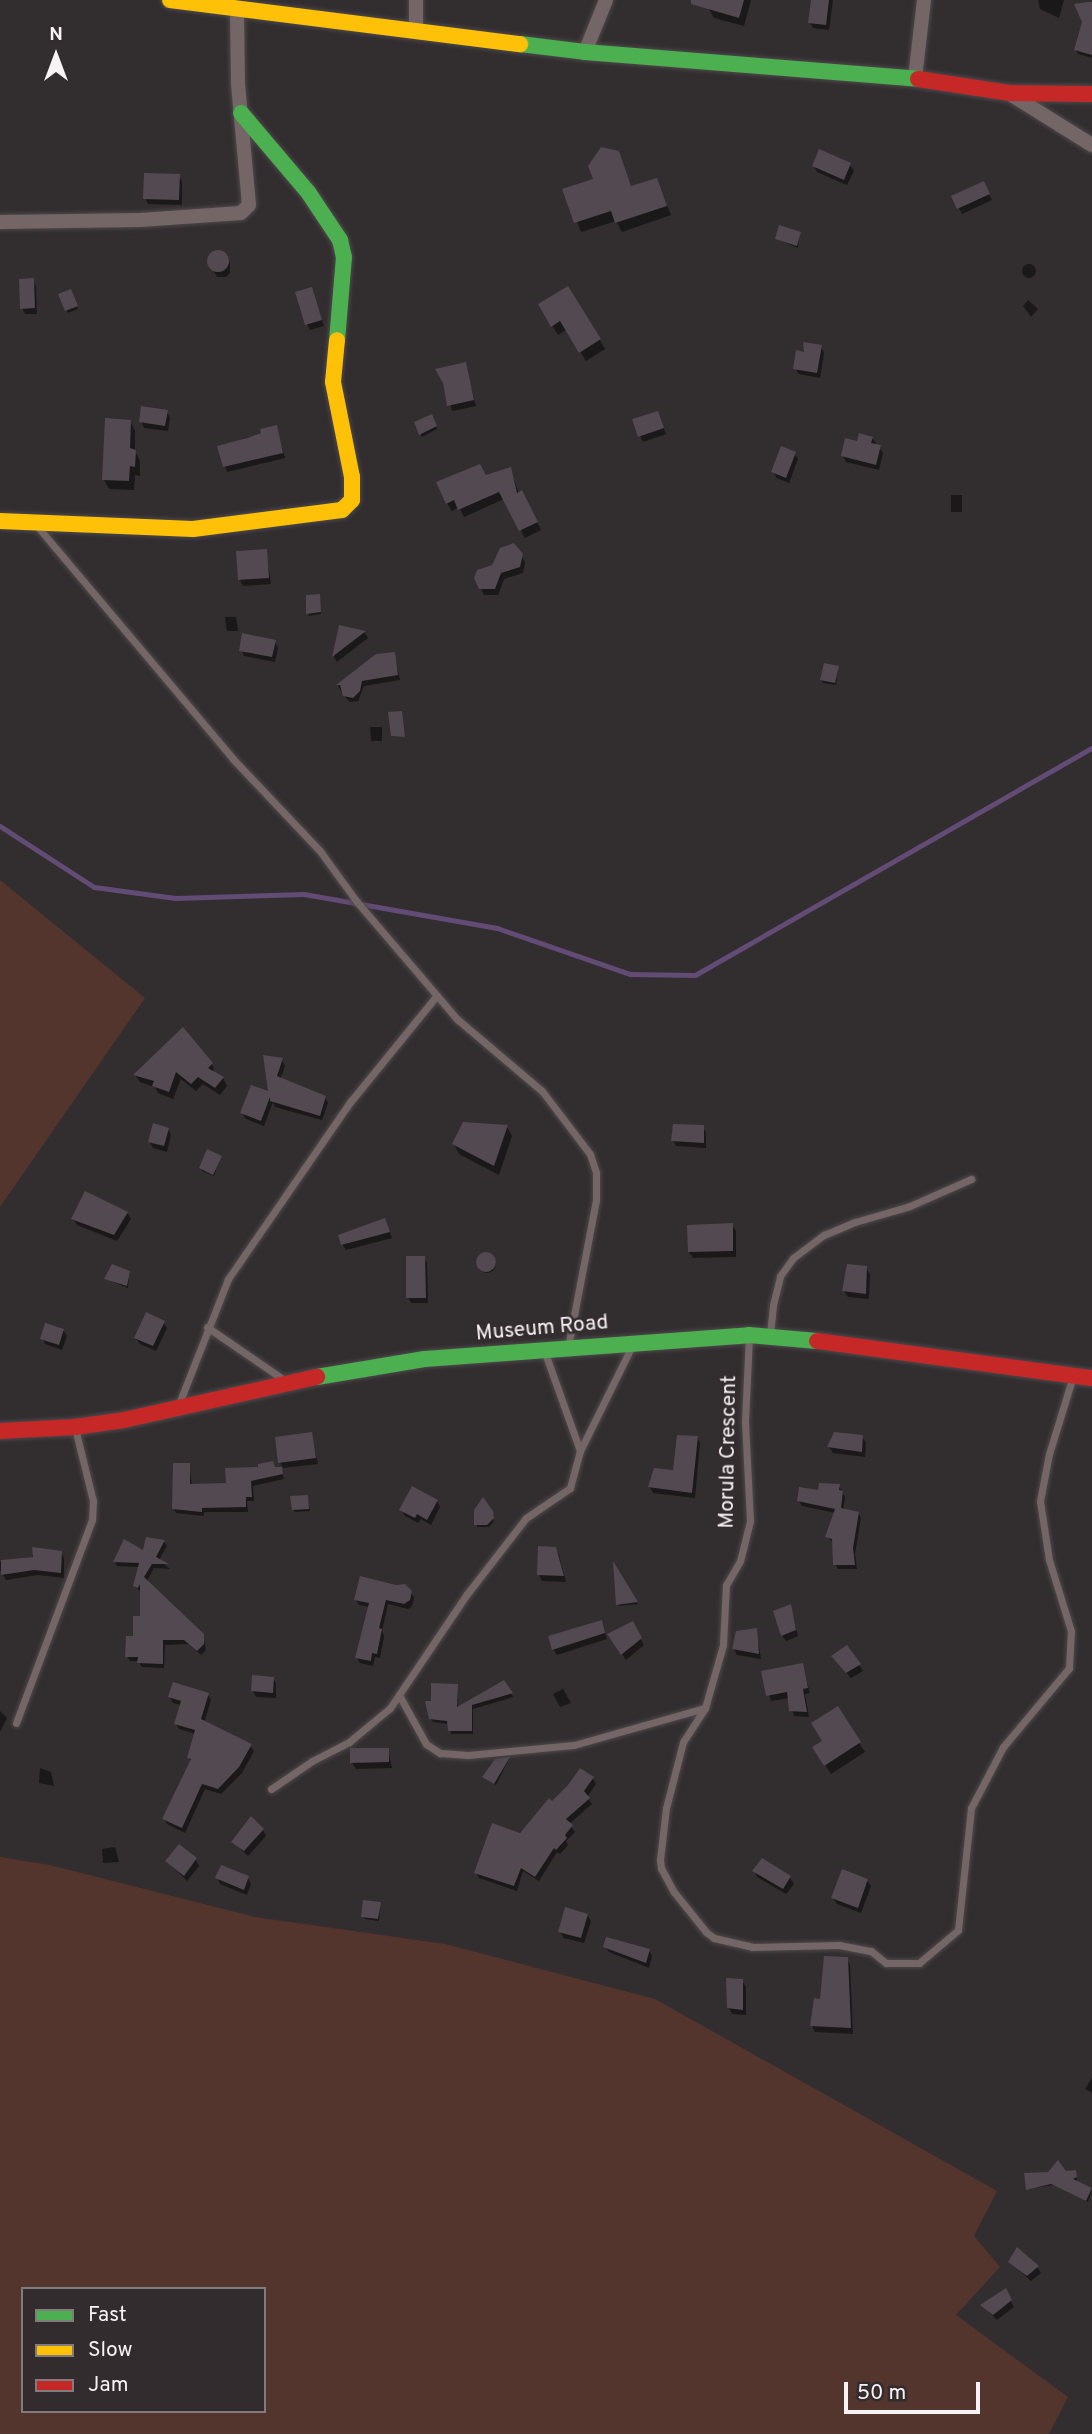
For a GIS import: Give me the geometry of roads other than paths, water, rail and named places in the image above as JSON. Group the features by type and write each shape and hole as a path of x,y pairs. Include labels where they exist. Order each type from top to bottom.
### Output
{"street":[{"path":"172,0 585,52 915,78 1009,93 1092,94"},
{"path":"300,0 300,17"},
{"path":"416,0 416,31"},
{"path":"585,52 606,0"},
{"path":"915,78 924,0"},
{"path":"0,222 140,220 241,213 249,205 251,195 241,113 237,9"},
{"path":"1009,93 1092,145"},
{"path":"0,521 193,528 326,514 342,510 352,500 352,477 333,382 344,257 340,240 308,192 241,113"},
{"name":"Museum Road","path":"0,1431 75,1427 177,1410 288,1382 425,1359 749,1335 770,1335 1092,1378"}],"lane":[{"path":"35,524 233,758 320,851 357,902 457,1019 492,1052 542,1091 590,1154 596,1173 596,1200 568,1348"},
{"path":"177,1410 207,1327 228,1279 351,1101 437,995"},
{"path":"770,1335 780,1276 793,1258 824,1235 855,1222 910,1206 971,1179"},
{"path":"207,1327 288,1382"},
{"name":"Morula Crescent","path":"749,1335 745,1422 750,1521 740,1561 726,1585 723,1645 705,1708 683,1742 666,1808 660,1860 661,1868 674,1892 706,1932 714,1938 752,1947 839,1945 871,1951 886,1963 919,1963 958,1930 971,1808 1003,1747 1069,1668 1071,1631 1049,1560 1040,1501 1049,1454 1073,1376"},
{"path":"271,1789 312,1761 349,1742 390,1708 467,1594 526,1518 570,1488 580,1451 634,1342"},
{"path":"544,1349 580,1451"},
{"path":"16,1723 92,1520 93,1501 75,1427"},
{"path":"399,1695 425,1744 440,1753 468,1755 574,1745 705,1708"}],"waterway":[{"path":"0,826 94,887 175,898 304,894 497,928 630,974 695,975 1092,748"}]}
